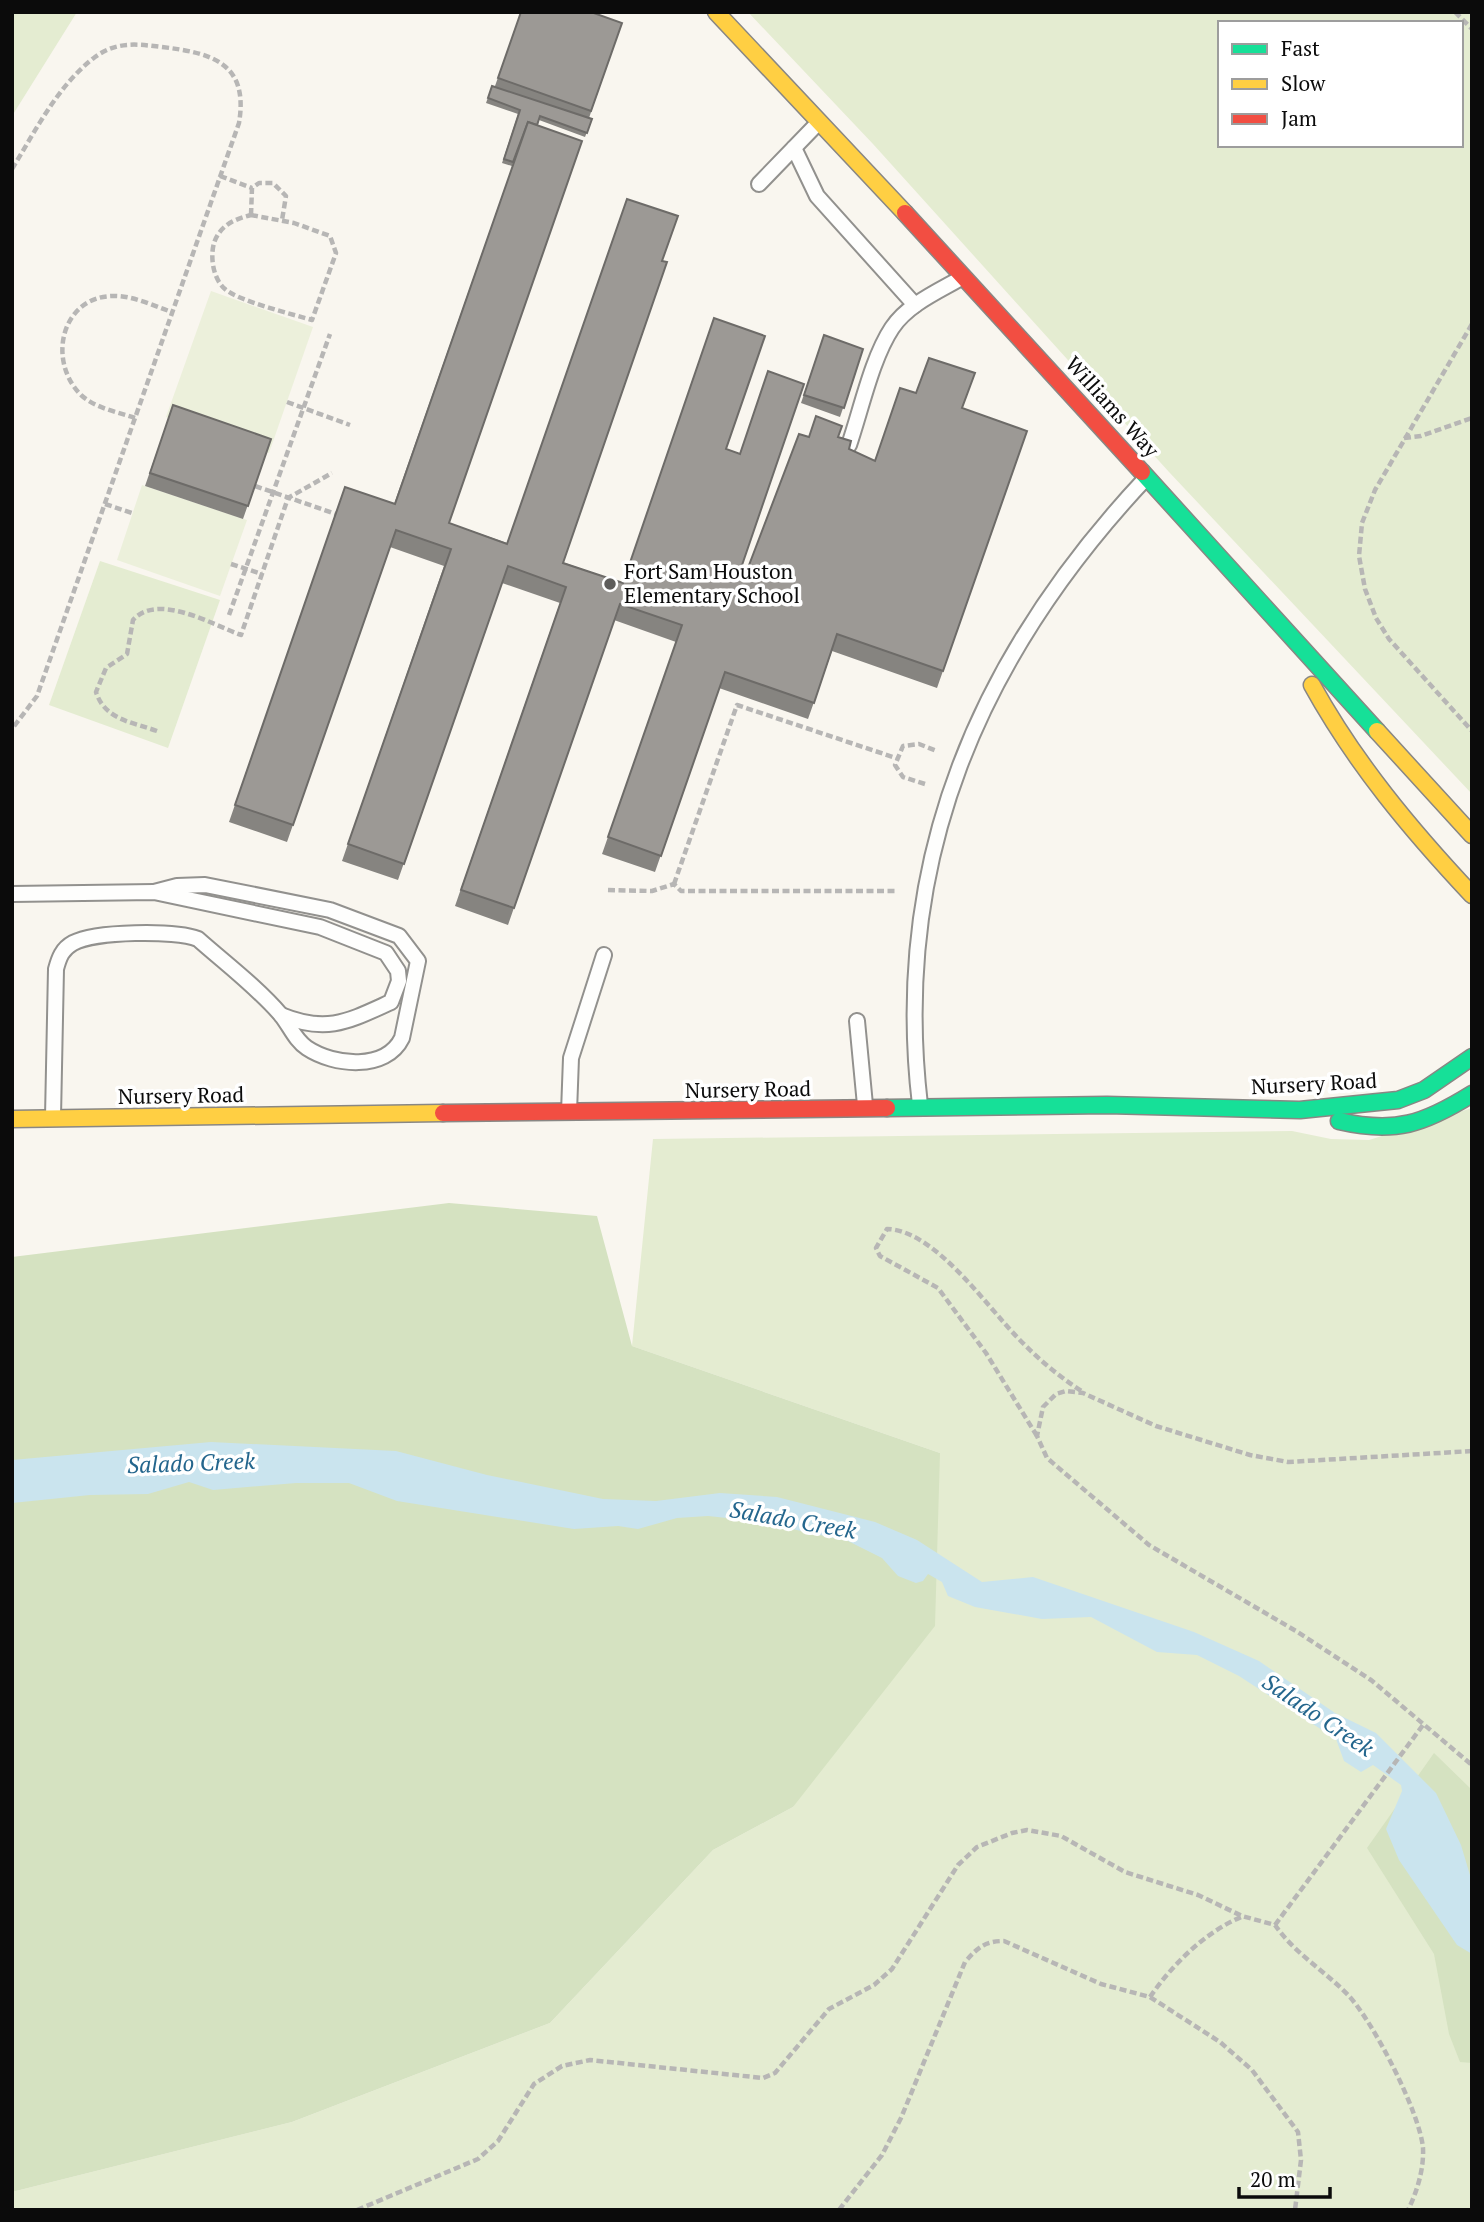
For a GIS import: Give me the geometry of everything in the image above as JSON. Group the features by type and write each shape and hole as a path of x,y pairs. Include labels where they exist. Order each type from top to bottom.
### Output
{"street":[{"name":"Williams Way","path":"716,12 964,277 1472,835"},
{"path":"1283,627 1316,693 1364,767 1403,818 1472,895"},
{"name":"Nursery Road","path":"12,1119 1107,1105 1300,1110 1398,1100 1424,1090 1472,1057"},
{"path":"1300,1110 1354,1125 1401,1130 1426,1122 1472,1094"}],"lane":[{"path":"759,184 819,122"},
{"path":"794,148 817,196 915,305"},
{"path":"849,445 882,349 893,327 915,305 964,277"},
{"path":"920,1109 915,1060 916,965 923,904 934,849 969,738 1031,621 1068,567 1147,477"},
{"path":"53,1119 56,969 59,957 75,942 95,937 184,933 198,939 281,1015 306,1048 332,1059 372,1061 388,1057 402,1038 418,961 414,951 399,936 330,910 205,885 177,886 154,892"},
{"path":"12,894 154,892 320,927 375,946 386,953 398,971 399,981 391,1002 342,1024 319,1026 281,1015"},
{"path":"569,1113 571,1058 604,955"},
{"path":"857,1021 866,1110"}],"path":[{"path":"1455,12 1472,29"},
{"path":"12,169 58,96 76,74 96,56 129,43 200,51 219,62 234,77 242,103 239,123 37,696 12,729"},
{"path":"220,176 252,188 265,182 283,190 286,196 282,220"},
{"path":"251,215 252,188"},
{"path":"251,215 282,220 330,236 336,247 312,320 232,293 219,282 212,254 217,235 231,221 251,215"},
{"path":"135,418 92,404 66,377 60,354 65,330 83,308 113,295 172,312"},
{"path":"1472,324 1375,490 1362,523 1359,556 1376,618 1390,639 1472,731"},
{"path":"229,615 330,334"},
{"path":"287,402 350,425"},
{"path":"1404,438 1421,436 1472,418"},
{"path":"157,731 112,716 96,692 106,668 127,653 133,620 147,611 166,609 241,635 288,498 332,473"},
{"path":"255,486 335,514"},
{"path":"105,504 132,513"},
{"path":"231,564 262,574"},
{"path":"674,884 737,705 895,758"},
{"path":"925,784 903,777 895,765 895,758 903,746 911,744 937,751"},
{"path":"608,890 652,891 674,884"},
{"path":"674,884 681,891 898,891"},
{"path":"1472,1451 1288,1462 1250,1455 1156,1426 1083,1393 1054,1373 961,1274 935,1251 898,1230 887,1229 876,1248 880,1255 938,1289 944,1296 986,1353 1037,1436 1047,1458 1149,1545 1296,1631 1371,1680 1472,1765"},
{"path":"1037,1436 1043,1407 1056,1394 1066,1391 1083,1393"},
{"path":"1275,1925 1423,1726"},
{"path":"357,2210 478,2159 498,2141 534,2084 562,2066 590,2060 763,2078 775,2073 829,2009 874,1984 892,1969 958,1865 977,1847 995,1838 1027,1830 1061,1836 1125,1872 1198,1895 1242,1916 1275,1925 1289,1946 1349,1996 1374,2033 1416,2116 1423,2151 1416,2195 1408,2210"},
{"path":"1150,1997 1163,1977 1195,1947 1225,1924 1242,1916"},
{"path":"839,2210 882,2155 901,2118 964,1962 990,1941 1004,1941 1101,1984 1150,1997 1220,2042 1252,2070 1298,2132 1301,2160 1295,2210"}],"green space":[{"path":"12,12 77,12 12,116"},
{"path":"748,12 1472,12 1472,794 1169,472 873,144"},
{"path":"211,291 313,327 269,453 166,417"},
{"path":"142,485 247,520 220,596 117,560"},
{"path":"100,561 220,600 168,748 49,705"},
{"path":"1472,1108 1472,2210 12,2210 12,2192 292,2122 550,2023 713,1850 793,1807 940,1453 632,1346 653,1139 1292,1131 1331,1139 1369,1140"},
{"path":"449,1203 597,1216 632,1346 940,1453 935,1626 793,1807 713,1850 550,2023 292,2122 12,2192 12,1257"},
{"path":"1434,1753 1472,1790 1472,2063 1460,2062 1449,2034 1434,1954 1367,1848"}],"water":[{"name":"Salado Creek","path":"211,1442 396,1451 487,1475 603,1499 656,1501 720,1493 777,1497 875,1522 917,1540 982,1582 1033,1577 1194,1632 1259,1661 1335,1713 1376,1733 1436,1793 1461,1845 1472,1882 1472,1954 1457,1945 1399,1860 1386,1829 1402,1791 1401,1785 1373,1765 1361,1772 1344,1761 1336,1739 1239,1676 1197,1655 1157,1652 1091,1617 1042,1619 975,1607 948,1596 942,1582 928,1574 923,1581 916,1583 898,1576 882,1558 848,1541 755,1521 708,1516 677,1518 638,1529 618,1526 574,1529 397,1501 349,1483 296,1483 213,1490 189,1482 148,1494 90,1495 12,1503 12,1460"}],"building":[{"path":"521,12 591,12 622,23 591,111 498,78"},
{"path":"492,86 592,119 587,133 540,116 537,125 528,122 513,162 504,159 520,110 488,98"},
{"path":"528,122 582,141 449,523 507,544 627,199 678,216 662,261 667,262 563,563 623,583 714,318 765,336 726,449 740,454 768,371 804,384 740,571 746,573 799,434 809,437 816,416 842,426 838,437 851,441 849,449 875,461 900,388 916,393 929,358 975,373 962,408 1027,431 943,671 837,634 814,703 725,672 661,856 608,837 682,625 620,604 514,908 461,890 566,587 508,566 404,864 348,844 451,549 396,530 293,825 235,805 345,487 395,504"},
{"path":"824,335 863,349 844,408 804,395"},
{"path":"173,405 271,439 248,506 150,473"}],"traffic: fast":[{"path":"1142,472 1377,731"},
{"path":"887,1108 1107,1105 1300,1110 1398,1100 1424,1090 1472,1057"},
{"path":"1339,1121 1377,1126 1408,1124 1439,1113 1472,1094"}],"traffic: slow":[{"path":"716,12 905,213"},
{"path":"1312,685 1365,769 1427,846 1472,895"},
{"path":"1377,731 1472,835"},
{"path":"12,1119 443,1113"}],"traffic: jam":[{"path":"905,213 1142,472"},
{"path":"443,1113 887,1108"}],"place":[{"name":"Fort Sam Houston Elementary School","path":"610,584"}]}
